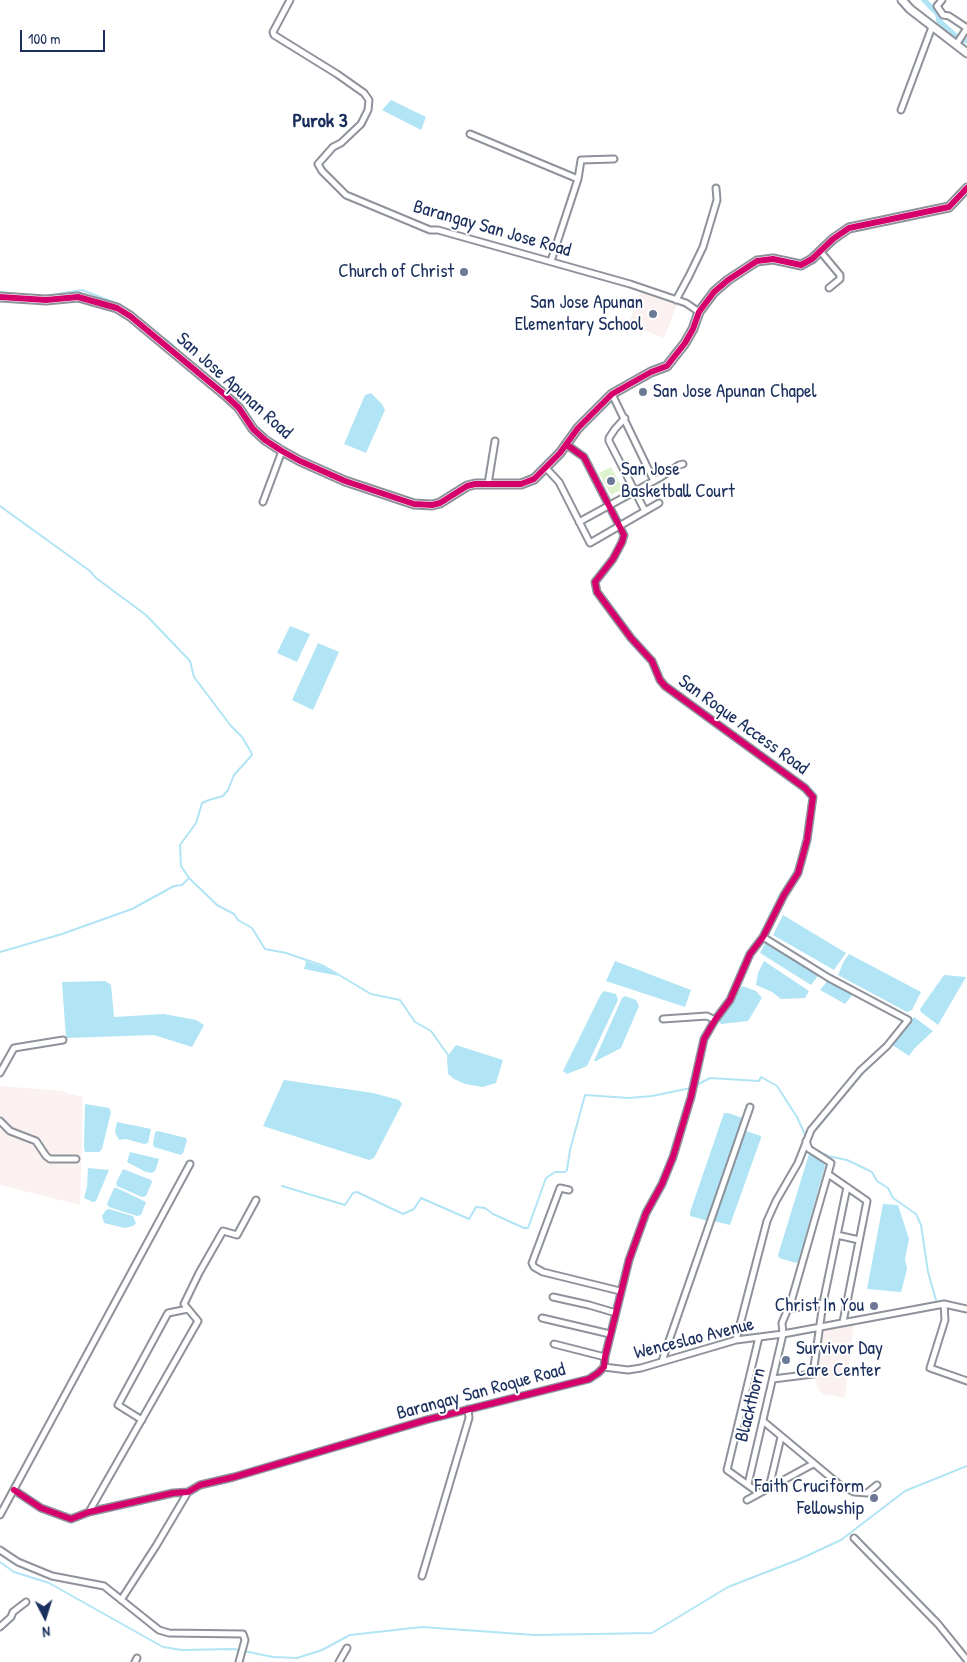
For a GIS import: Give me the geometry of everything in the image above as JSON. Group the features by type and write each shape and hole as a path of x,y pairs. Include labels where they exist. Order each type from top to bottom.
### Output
{"street":[{"name":"Barangay San Jose Road","path":"290,0 273,32 274,35 364,93 369,100 368,110 361,124 341,143 333,147 318,164 322,171 346,195 430,230 438,230 551,261 676,300 699,312"},
{"path":"902,0 932,27 959,41 967,53"},
{"path":"942,0 937,6 943,15 966,25 959,41"},
{"path":"902,110 932,27"},
{"path":"470,134 578,179"},
{"path":"551,261 578,179 581,160 614,159"},
{"path":"676,300 703,247 717,200 716,188"},
{"name":"San Jose Apunan Road","path":"0,297 46,300 78,297 117,308 226,395 239,408 253,429 282,451 300,462 345,481 414,504 432,505 440,503 467,486 521,484 534,479 567,445 578,428 612,394 651,372 667,366 685,343 693,329 699,312 714,292 728,280 757,261 773,259 801,265 812,259 833,239 850,228 949,206 967,188"},
{"path":"820,251 840,274 840,279 829,288"},
{"path":"612,394 654,481"},
{"path":"625,418 615,429 609,441 645,512"},
{"path":"488,484 495,441"},
{"name":"San Roque Access Road","path":"567,445 584,457 624,535 613,559 596,582 597,592 631,638 649,657 665,686 805,788 813,797 807,840 798,873 784,895 763,937 750,954 730,1000 715,1020"},
{"path":"263,502 282,451"},
{"path":"579,522 654,481 679,464 683,464"},
{"path":"546,468 559,482 590,544 659,503"},
{"path":"736,1340 765,1228 776,1201 798,1164 811,1130 860,1071 887,1046 908,1020 829,978 763,937"},
{"path":"604,1367 620,1291 629,1260 646,1213 657,1194 673,1157 692,1091 704,1039 715,1020 707,1016 663,1019"},
{"path":"0,1073 14,1048 63,1040"},
{"path":"662,1361 750,1107"},
{"path":"0,1121 10,1130 36,1141 50,1159 76,1159"},
{"path":"806,1140 809,1149 830,1163 828,1174 867,1200 843,1322"},
{"path":"0,1515 190,1164"},
{"name":"Blackthorn","path":"748,1484 784,1334 782,1323 786,1311 789,1309 828,1174"},
{"path":"569,1190 560,1188 532,1263 534,1267 543,1272 620,1291"},
{"path":"773,1379 813,1374 823,1303 847,1188"},
{"path":"89,1512 198,1321 184,1304 199,1273 223,1231 237,1235 256,1200"},
{"path":"837,1235 859,1240"},
{"path":"553,1297 589,1305 616,1314"},
{"path":"789,1309 823,1303"},
{"path":"944,1304 945,1320 930,1368 967,1381"},
{"name":"Wenceslao Avenue","path":"604,1367 628,1370 641,1368 736,1340 784,1334 944,1304 967,1309"},
{"path":"142,1420 118,1405 168,1313 188,1310"},
{"path":"542,1318 610,1334"},
{"path":"759,1337 727,1470 759,1493"},
{"path":"554,1344 605,1357"},
{"name":"Barangay San Roque Road","path":"14,1490 41,1508 71,1519 89,1512 173,1493 188,1492 200,1485 234,1477 468,1409 589,1379 604,1367"},
{"path":"422,1576 469,1418 468,1409"},
{"path":"763,1421 841,1486 854,1492 867,1493 876,1485"},
{"path":"769,1488 781,1437"},
{"path":"747,1500 813,1464"},
{"path":"121,1600 188,1492"},
{"path":"854,1538 938,1624 967,1660"},
{"path":"0,1550 18,1562 52,1576 104,1586 159,1630 169,1633 243,1634 245,1640 239,1662"},
{"path":"0,1627 11,1617 13,1612 26,1602"},
{"path":"339,1662 347,1648"}],"shaded area":[{"name":"San Jose Apunan Elementary School","path":"641,291 677,305 664,338 628,324"},
{"path":"0,1086 63,1091 83,1097 80,1205 0,1185"},
{"path":"854,1322 845,1398 823,1394 817,1388 816,1375 821,1328"}],"green space":[{"name":"San Jose Basketball Court","path":"611,467 623,489 611,495 599,473"}],"water":[{"path":"391,100 426,117 421,130 382,110"},
{"path":"371,393 385,410 366,453 344,444 365,395"},
{"path":"290,626 310,634 297,662 277,653"},
{"path":"318,643 339,652 313,710 292,700"},
{"path":"783,915 846,953 834,970 773,935"},
{"path":"765,943 818,976 811,985 760,953"},
{"path":"849,954 921,992 912,1010 907,1012 838,975"},
{"path":"305,961 324,967 339,976 304,969"},
{"path":"615,961 691,990 685,1007 606,981"},
{"path":"764,961 809,991 805,998 781,999 772,992 756,985 758,973"},
{"path":"944,975 966,977 938,1025 921,1012 920,1009"},
{"path":"828,980 853,994 845,1004 820,990"},
{"path":"105,981 111,985 114,1017 164,1014 196,1020 204,1025 192,1047 154,1035 66,1038 62,982"},
{"path":"742,986 756,991 762,998 748,1021 721,1024 719,1021"},
{"path":"604,991 616,994 618,1000 587,1066 567,1074 563,1071"},
{"path":"625,996 636,1000 639,1006 621,1048 594,1061 622,998"},
{"path":"914,1017 933,1031 909,1056 891,1044"},
{"path":"456,1045 503,1060 496,1083 483,1087 465,1084 448,1074 447,1057"},
{"path":"284,1080 373,1093 399,1100 402,1104 374,1158 369,1160 263,1126"},
{"path":"85,1104 109,1108 111,1112 102,1149 99,1152 85,1152"},
{"path":"724,1113 743,1118 743,1122 710,1220 708,1221 690,1216 690,1212"},
{"path":"117,1122 151,1129 148,1143 144,1144 126,1139 119,1140 115,1132"},
{"path":"158,1131 186,1138 187,1141 183,1153 181,1155 154,1147 155,1132"},
{"path":"743,1131 761,1136 761,1138 730,1225 713,1221"},
{"path":"130,1152 159,1159 155,1171 152,1173 146,1172 127,1162"},
{"path":"809,1154 821,1158 825,1166 798,1262 796,1263 779,1258 778,1255"},
{"path":"88,1168 109,1170 96,1201 93,1202 84,1198 87,1187"},
{"path":"123,1169 151,1180 152,1182 146,1196 142,1197 117,1186 116,1183"},
{"path":"114,1188 146,1202 141,1215 137,1216 109,1207 107,1204"},
{"path":"883,1204 898,1205 909,1239 905,1259 907,1269 901,1292 867,1289"},
{"path":"109,1209 133,1216 136,1223 125,1228 104,1223 102,1216"}],"waterway":[{"path":"924,0 938,14 939,21 958,38 967,41"},
{"path":"34,296 82,290 121,305 174,346"},
{"path":"0,292 24,295"},
{"path":"0,506 90,571 96,578 146,615 190,661 194,677 231,726 242,737 251,752 252,755 234,775 228,790 223,796 202,803 196,823 180,845 181,866 189,878"},
{"path":"0,952 62,934 132,909 174,886 182,885 189,878 217,905 234,914 238,920 252,928 265,949 286,953 324,966 371,994 400,1000 415,1022 431,1031 448,1055"},
{"path":"282,1186 345,1205 353,1193 357,1192 403,1214 414,1209 421,1198 469,1219 476,1207 485,1208 493,1214 528,1228 546,1178 555,1172 565,1172 567,1170 570,1150 585,1095 629,1098 652,1096 691,1088 710,1078 759,1081 761,1077 777,1086 797,1117 807,1139"},
{"path":"815,1150 828,1156 847,1160 872,1172 877,1181 888,1188 893,1198 916,1214 921,1225 928,1272 936,1300"},
{"path":"0,1562 14,1572 49,1583 163,1647 182,1650 234,1649 273,1657 297,1658 322,1650 350,1635 422,1627 535,1635 652,1633 728,1587 800,1559 841,1540 905,1491 967,1466"}],"cycle path":[{"path":"0,297 46,300 78,297 117,308 130,316 225,395 239,408 253,429 265,440 282,451 345,481 414,504 432,505 440,503 467,486 475,484 521,484 534,479 560,453 578,428 612,394 651,372 667,366 685,343 693,329 699,312 714,292 728,280 757,261 773,259 801,265 812,259 833,239 849,228 949,207 967,188"},
{"path":"14,1490 41,1508 71,1519 89,1512 173,1493 188,1492 200,1485 234,1477 426,1420 589,1379 604,1367 629,1260 646,1213 662,1184 673,1157 691,1097 704,1039 730,1000 750,954 763,937 784,895 798,873 807,840 813,797 805,788 665,686 660,680 652,661 631,638 597,592 595,582 613,559 624,535 584,457 567,445"}],"place":[{"name":"Church of Christ","path":"464,272"},
{"name":"San Jose Apunan Elementary School","path":"653,314"},
{"name":"San Jose Apunan Chapel","path":"643,392"},
{"name":"San Jose Basketball Court","path":"611,481"},
{"name":"Christ In You","path":"874,1306"},
{"name":"Survivor Day Care Center","path":"786,1360"},
{"name":"Faith Cruciform Fellowship","path":"874,1498"}],"district":[{"name":"Purok 3","path":"320,122"}]}
